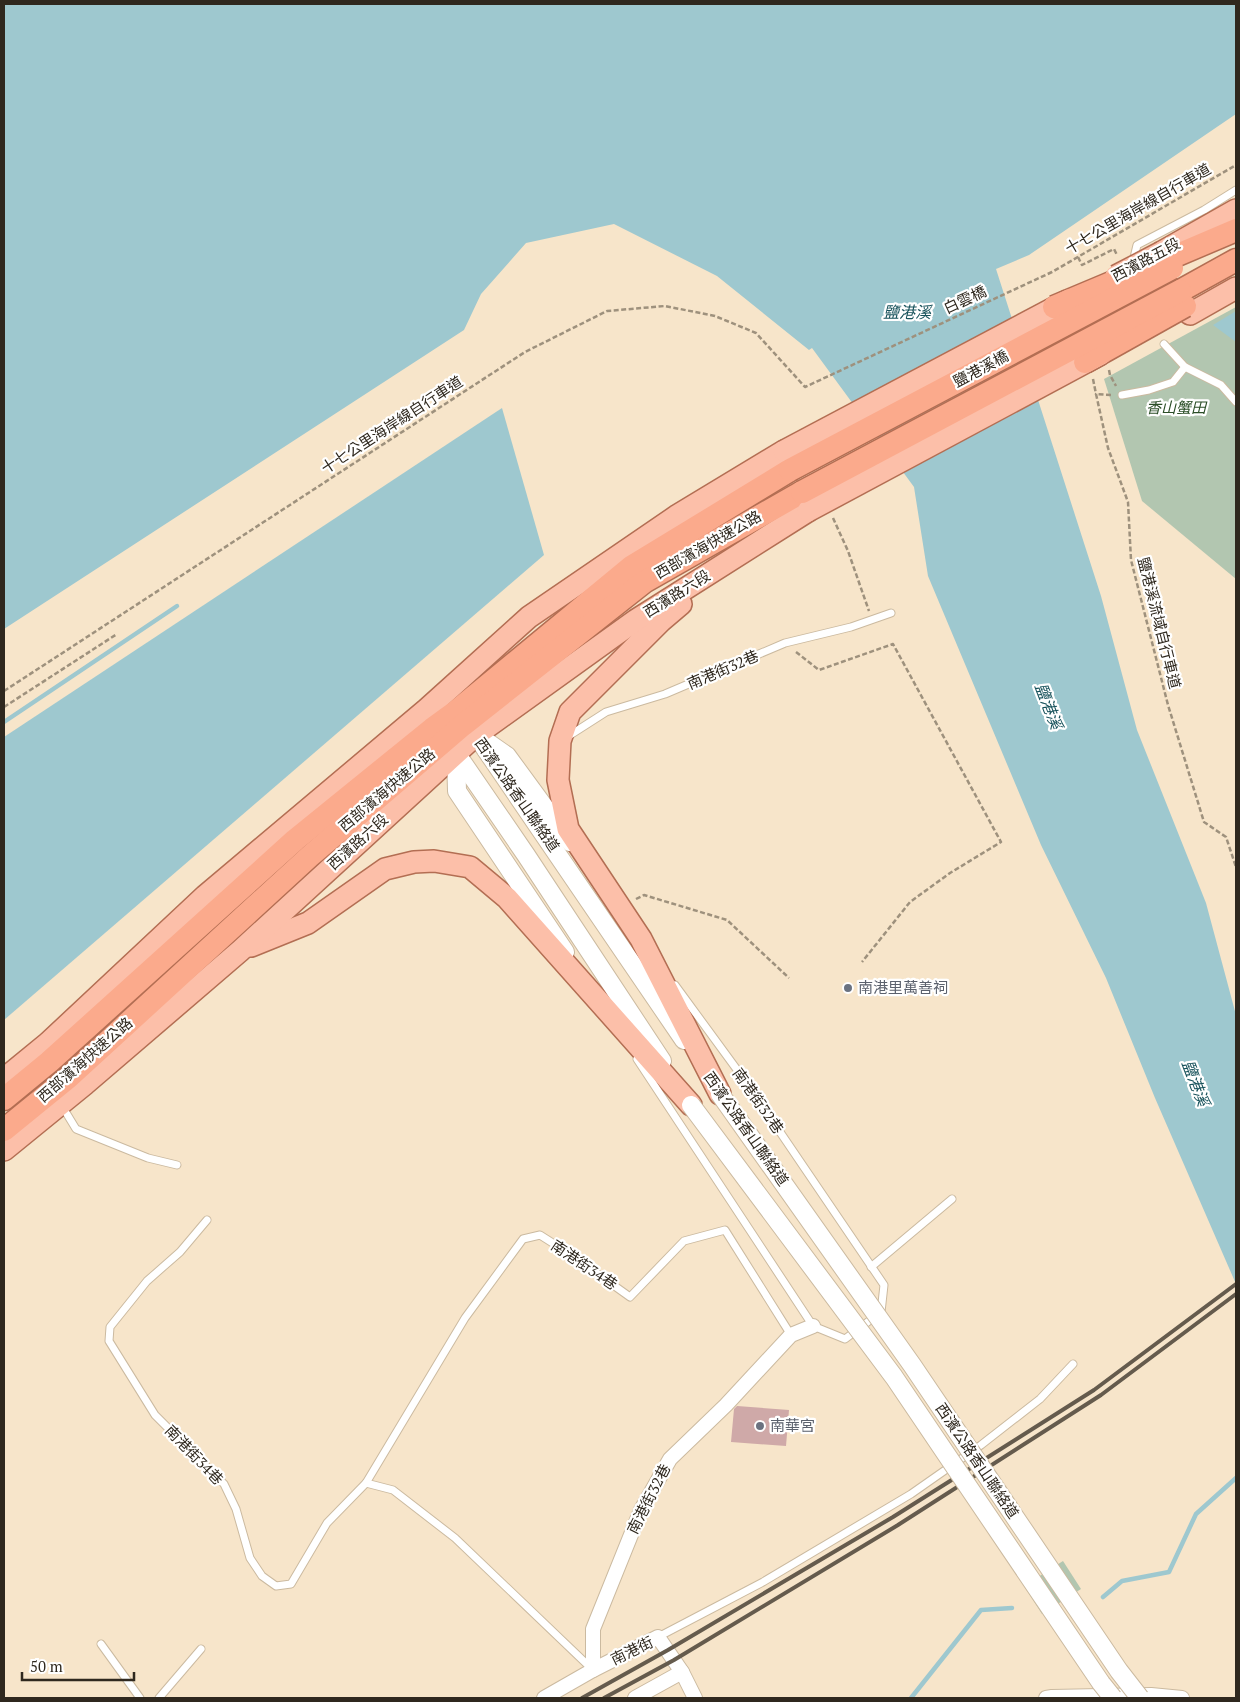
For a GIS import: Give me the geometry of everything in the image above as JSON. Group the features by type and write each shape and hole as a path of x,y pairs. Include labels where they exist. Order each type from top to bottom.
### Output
{"highway":[{"path":"1054,307 1236,232"},
{"name":"鹽港溪橋","path":"787,460 1167,260"},
{"path":"1185,304 1236,260"},
{"path":"1089,370 1185,304 1225,280 1236,269"},
{"name":"鹽港溪橋","path":"805,501 1185,304"},
{"name":"西部濱海快速公路","path":"464,724 631,567 787,460"},
{"name":"西部濱海快速公路","path":"4,1099 48,1062 295,840 440,733 464,724 644,582 805,501"},
{"name":"西部濱海快速公路","path":"4,1130 69,1077 310,856 440,733"}],"main road":[{"name":"西濱路五段","path":"1167,260 1236,210"},
{"path":"1185,304 1236,288"},
{"name":"鹽港溪橋","path":"787,460 1054,307"},
{"path":"805,501 1089,370"},
{"name":"西濱路六段","path":"4,1150 240,951 440,733 529,617 678,515 787,460"},
{"name":"西濱路六段","path":"4,1079 48,1043 205,896 440,733 464,724 738,556 805,501"},
{"path":"720,1094 641,939 568,829 558,780 560,741 570,712 661,621 738,556"},
{"path":"240,951 308,924 385,869 414,862 434,861 470,867 506,898 691,1105"}],"street":[{"path":"464,724 508,756 641,939"},
{"name":"西濱公路香山聯絡道","path":"464,724 720,1094 912,1365 1119,1671 1140,1698"},
{"path":"440,733 457,791 600,1005"},
{"name":"西濱公路香山聯絡道","path":"440,733 526,855 691,1105 894,1377 1100,1683 1113,1698"},
{"name":"南港街32巷","path":"593,1670 593,1629 641,1510 670,1459 732,1399 791,1335 813,1326"},
{"name":"南港街","path":"544,1698 593,1670 658,1637 682,1672 695,1698"},
{"path":"635,1698 682,1672"},
{"path":"1050,1698 1151,1694 1182,1698"}],"lane":[{"path":"1130,282 1137,245 1204,210 1236,190"},
{"path":"1164,344 1185,367 1220,385 1236,402"},
{"path":"1122,396 1173,382 1185,367"},
{"name":"南港街32巷","path":"560,741 606,712 665,694 785,644 851,627 891,613"},
{"name":"南港街32巷","path":"641,939 746,1082 884,1285 881,1312 845,1339 813,1326"},
{"path":"600,1005 813,1326"},
{"path":"61,1103 76,1129 148,1158 177,1166"},
{"path":"871,1267 952,1199"},
{"name":"南港街34巷","path":"207,1220 180,1252 147,1281 110,1327 109,1341 155,1415 224,1484 236,1509 250,1558 262,1576 276,1586 291,1584 327,1523 366,1483 465,1318 522,1239 540,1235 630,1297 684,1241 725,1230 791,1335"},
{"path":"658,1637 763,1582 911,1494 981,1445 1040,1399 1073,1364"},
{"path":"366,1483 393,1490 455,1538 593,1670"},
{"path":"101,1644 140,1698"},
{"path":"159,1698 201,1649"}],"path":[{"name":"十七公里海岸線自行車道","path":"1052,272 1236,165"},
{"name":"白雲橋","path":"805,387 1052,272"},
{"name":"十七公里海岸線自行車道","path":"4,691 525,352 607,311 665,306 714,316 756,333 805,387"},
{"name":"鹽港溪流域自行車道","path":"1089,370 1108,448 1128,502 1131,560 1168,705 1204,822 1226,837 1236,867"},
{"path":"1096,394 1122,396"},
{"path":"830,511 848,551 872,619"},
{"path":"4,707 117,634"},
{"path":"785,644 818,670 893,644 1001,842 950,873 910,902 862,962"},
{"path":"621,907 644,895 727,920 789,978"}],"green space":[{"name":"香山蟹田","path":"1236,307 1236,579 1142,501 1104,379"},
{"path":"1063,1561 1081,1589 1042,1614 1024,1586"}],"water":[{"name":"鹽港溪","path":"4,4 1236,4 1236,114 1029,255 996,269 1101,596 1137,730 1206,903 1236,1015 1236,1284 1155,1098 1106,978 1041,845 928,576 914,487 812,348 809,350 717,276 614,224 526,243 481,294 464,330 4,629"},
{"path":"1236,311 1236,342 1213,325"},
{"path":"502,408 544,555 4,1020 4,737"}],"building":[{"name":"南華宮","path":"737,1406 789,1410 786,1446 731,1442 734,1409"}],"waterway":[{"path":"4,722 177,606"},
{"path":"1103,1597 1122,1581 1169,1572 1196,1514 1236,1478"},
{"path":"911,1698 981,1610 1012,1608"}],"railway":[{"path":"582,1698 668,1650 893,1517 1094,1390 1236,1284"},
{"path":"604,1698 674,1660 898,1525 1101,1395 1236,1294"}],"place":[{"name":"南港里萬善祠","path":"848,988"},
{"name":"南華宮","path":"760,1426"}]}
